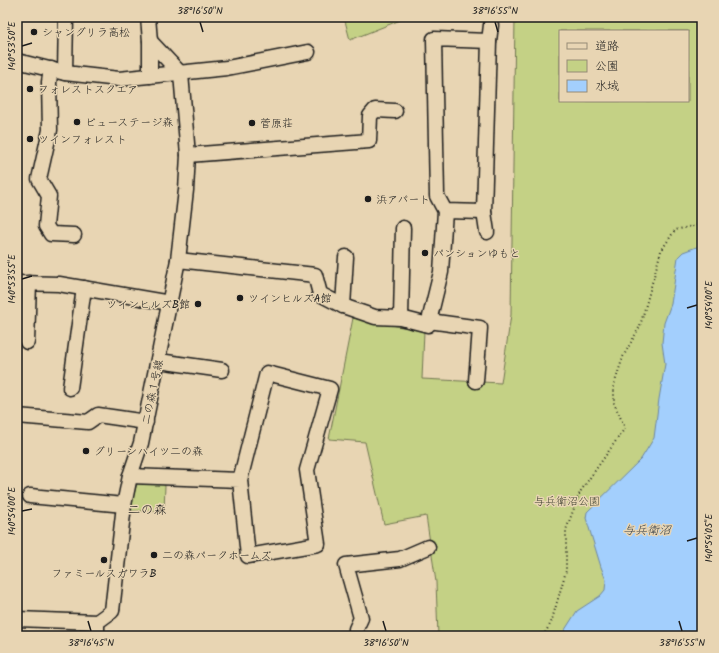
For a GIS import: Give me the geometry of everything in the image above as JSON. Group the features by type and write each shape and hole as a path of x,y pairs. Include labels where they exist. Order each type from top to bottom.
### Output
{"street":[{"path":"65,73 66,17"},
{"path":"148,17 150,40 150,76"},
{"path":"487,232 484,212 489,41 491,25"},
{"path":"178,260 315,275 320,294 343,306 375,317 401,318 428,325 441,272 445,211 437,196 434,39 489,41"},
{"path":"150,40 181,74"},
{"path":"17,61 65,73 119,79 181,74 227,68 308,52"},
{"path":"51,69 49,82 50,130 39,180 49,196 46,226 51,234 74,235"},
{"name":"二の森１号線","path":"17,619 97,629 112,611 124,504 130,476 141,444 146,422 178,260 186,190 188,155 181,74"},
{"path":"188,155 369,141 370,116 375,110 395,111"},
{"path":"445,211 484,212"},
{"path":"401,318 403,228"},
{"path":"343,306 346,257"},
{"path":"26,342 23,283 59,284 170,303"},
{"path":"70,388 84,288"},
{"path":"428,321 480,328 476,381"},
{"path":"159,361 222,370"},
{"path":"267,373 330,389 308,470 318,544 248,556 240,480 267,373"},
{"path":"17,416 88,422 98,415 146,422"},
{"path":"130,476 240,480"},
{"path":"30,496 124,504"},
{"path":"356,636 356,629 361,618 346,565 400,559 428,547"}],"path":[{"path":"544,636 551,623 558,594 566,572 566,530 580,492 625,428 614,404 614,385 623,357 640,326 660,251 675,230 702,224"}],"green space":[{"path":"344,17 408,17 350,40"},
{"name":"与兵衛沼公園","path":"515,17 702,17 702,636 438,636 436,582 426,516 384,524 365,442 329,439 353,318 424,331 422,379 501,383 511,315"},
{"path":"138,480 165,485 164,511 129,511"}],"water":[{"name":"与兵衛沼","path":"702,245 702,604 698,636 561,636 577,611 600,596 605,590 606,580 586,518 587,512 641,459 654,438 665,364 662,343 664,323 671,304 678,257 683,252"}],"place":[{"name":"シャングリラ高松","path":"34,32"},
{"name":"フォレストスクエア","path":"30,89"},
{"name":"ビューステージ森","path":"77,122"},
{"name":"菅原荘","path":"252,123"},
{"name":"ツインフォレスト","path":"30,139"},
{"name":"浜アパート","path":"368,199"},
{"name":"パンションゆもと","path":"425,253"},
{"name":"ツインヒルズA館","path":"240,298"},
{"name":"ツインヒルズB館","path":"198,304"},
{"name":"グリーンハイツ二の森","path":"86,451"},
{"name":"二の森パークホームズ","path":"154,555"},
{"name":"ファミールスガワラB","path":"104,560"}],"district":[{"name":"二の森","path":"147,509"}]}
